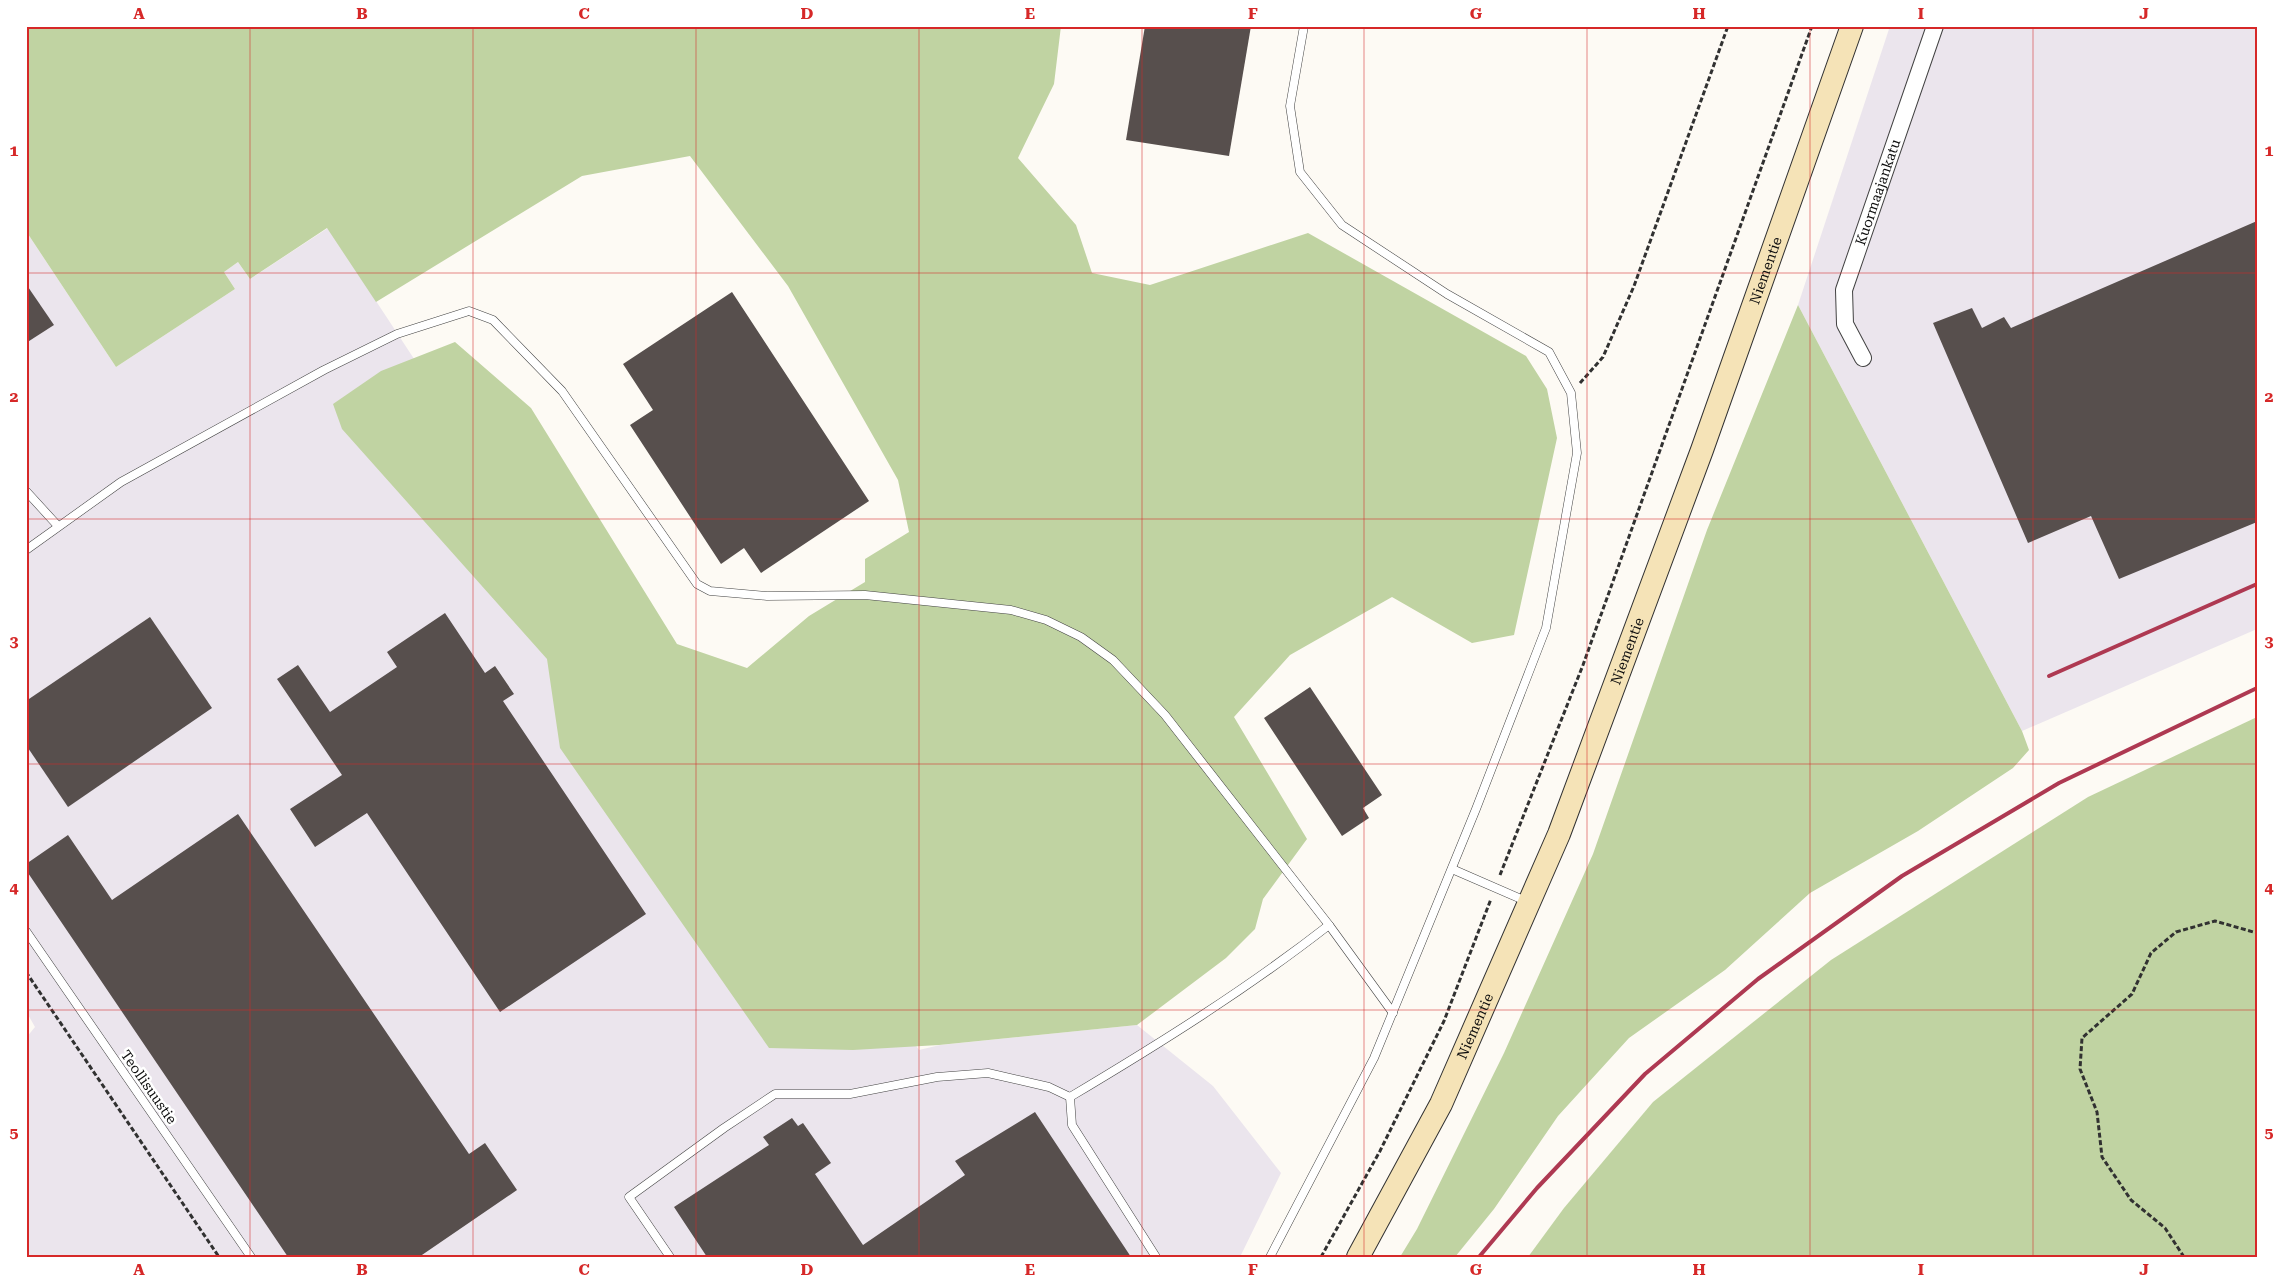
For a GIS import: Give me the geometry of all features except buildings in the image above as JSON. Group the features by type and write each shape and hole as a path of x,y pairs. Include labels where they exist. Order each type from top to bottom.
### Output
{"main road":[{"name":"Niementie","path":"1358,1257 1442,1104 1559,834 1702,450 1852,26"}],"street":[{"name":"Kuormaajankatu","path":"1863,358 1845,324 1844,290 1935,26"}],"lane":[{"path":"1270,1257 1374,1058 1452,869 1546,628 1577,453 1571,393 1549,352 1447,294 1342,225 1300,172 1290,106 1304,26"},
{"path":"26,550 121,482 324,370 397,334 469,311 493,320 562,392 697,584 710,591 767,596 865,595 1011,610 1046,620 1081,637 1113,660 1165,715 1329,925 1393,1013"},
{"path":"26,491 58,526"},
{"path":"1452,869 1530,902"},
{"path":"1070,1097 1168,1038 1272,969 1329,925"},
{"name":"Teollisuustie","path":"26,931 251,1257"},
{"path":"670,1257 630,1197 724,1128 775,1094 850,1094 937,1077 988,1072 1049,1088 1070,1097"},
{"path":"1070,1097 1072,1125 1156,1257"}],"path":[{"path":"1571,393 1603,357 1634,286 1728,26"},
{"path":"1320,1257 1380,1151 1444,1021 1584,665 1812,26"},
{"path":"2184,1257 2164,1228 2131,1200 2102,1157 2097,1112 2080,1069 2082,1038 2132,994 2152,953 2176,932 2216,921 2257,933"},
{"path":"26,972 219,1257"}],"shaded area":[{"path":"1890,26 2257,26 2257,629 2022,731 1798,305"},
{"path":"328,228 470,444 894,1012 919,1050 940,1045 1137,1025 1213,1086 1281,1173 1240,1257 26,1257 26,1038 35,1027 26,1011 26,231 116,367 235,289 224,272 238,262 250,279"}],"green space":[{"path":"26,26 1061,26 1054,84 1018,158 1076,225 1092,273 1150,285 1308,233 1526,356 1547,389 1557,438 1514,635 1472,643 1392,597 1290,655 1234,717 1307,839 1263,899 1255,929 1226,958 1137,1025 939,1045 853,1050 769,1048 560,748 547,659 342,429 333,404 381,371 455,342 531,408 677,644 747,668 809,616 865,582 865,559 909,532 898,480 788,286 690,156 582,176 376,302 327,228 250,279 238,262 224,272 235,289 116,367 26,231"},
{"path":"1798,305 2022,731 2029,750 2013,768 1918,831 1810,893 1725,970 1629,1038 1558,1116 1494,1209 1455,1257 1400,1257 1417,1229 1504,1053 1593,854 1707,530"},
{"path":"2257,717 2257,1257 1528,1257 1564,1208 1653,1102 1831,960 2088,797"}],"railway":[{"path":"2049,676 2257,584"},
{"path":"1479,1257 1537,1188 1645,1074 1758,979 1902,876 2059,783 2257,688"}]}
